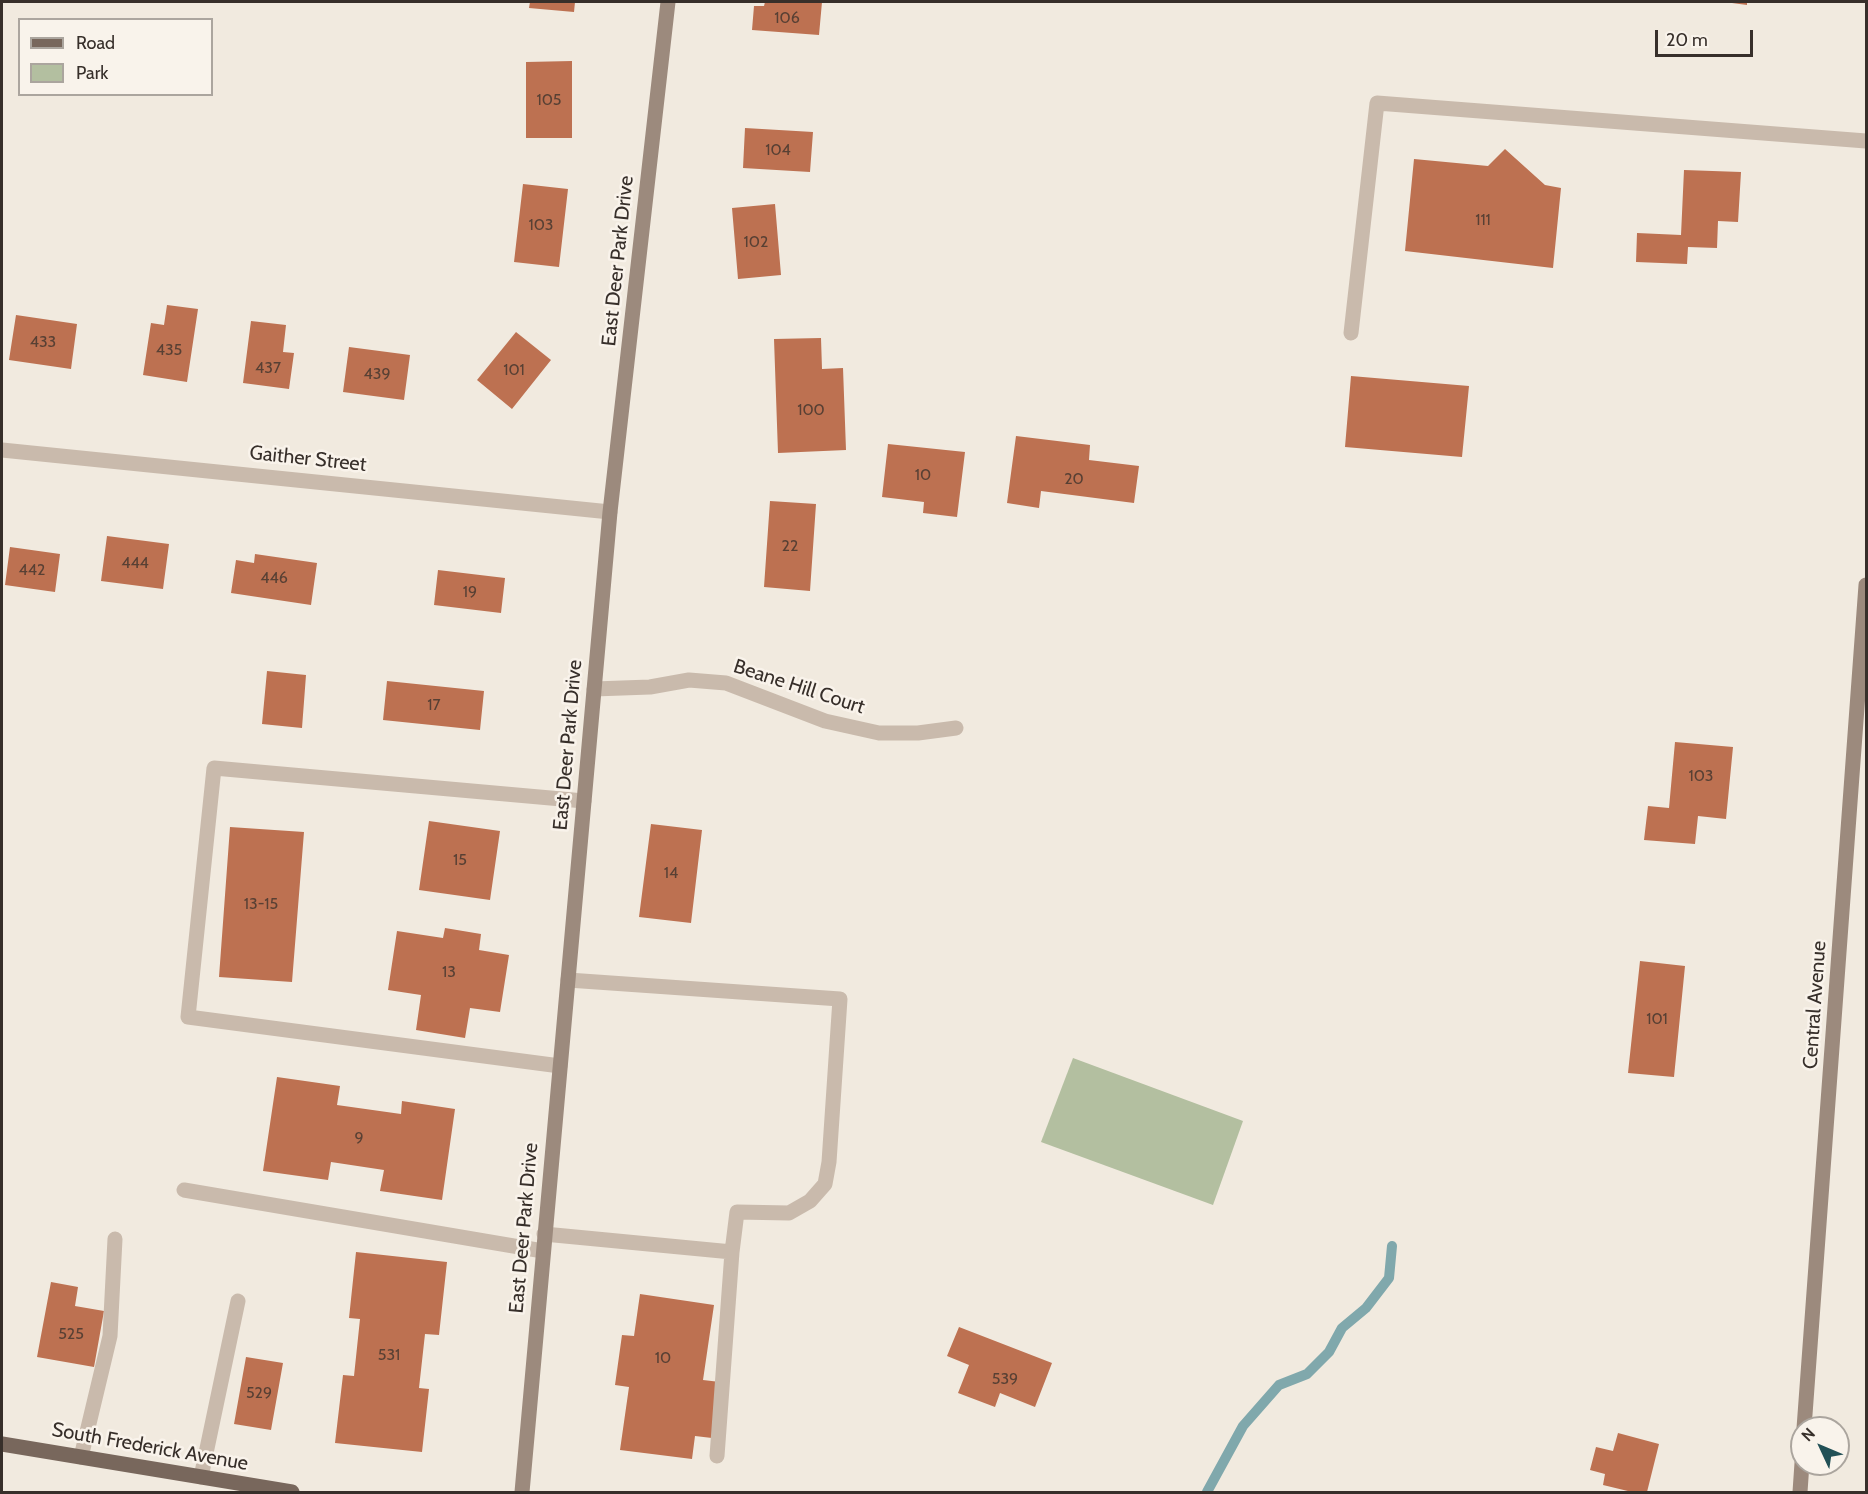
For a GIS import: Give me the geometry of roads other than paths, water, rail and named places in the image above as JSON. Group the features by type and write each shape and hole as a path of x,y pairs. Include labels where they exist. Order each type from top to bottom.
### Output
{"main road":[{"name":"South Frederick Avenue","path":"2,1444 292,1492"}],"street":[{"name":"East Deer Park Drive","path":"522,1492 610,512 668,2"},
{"path":"1351,333 1377,103 1866,141"},
{"name":"Gaither Street","path":"2,450 610,512"},
{"name":"Central Avenue","path":"1805,1416 1861,737 1866,585"},
{"name":"Beane Hill Court","path":"594,690 650,687 689,680 726,683 825,721 879,733 918,733 956,728"},
{"path":"560,1066 188,1017 214,768 584,801"},
{"path":"568,980 840,999 829,1162 825,1184 810,1201 789,1212 737,1212 717,1456"},
{"path":"184,1190 543,1251"},
{"path":"544,1234 732,1252"},
{"path":"81,1457 110,1336 115,1239"},
{"path":"201,1477 238,1301"},
{"path":"1800,1492 1801,1476"}],"waterway":[{"path":"1207,1492 1243,1426 1279,1385 1307,1374 1329,1352 1342,1328 1366,1308 1389,1278 1392,1246"}]}
